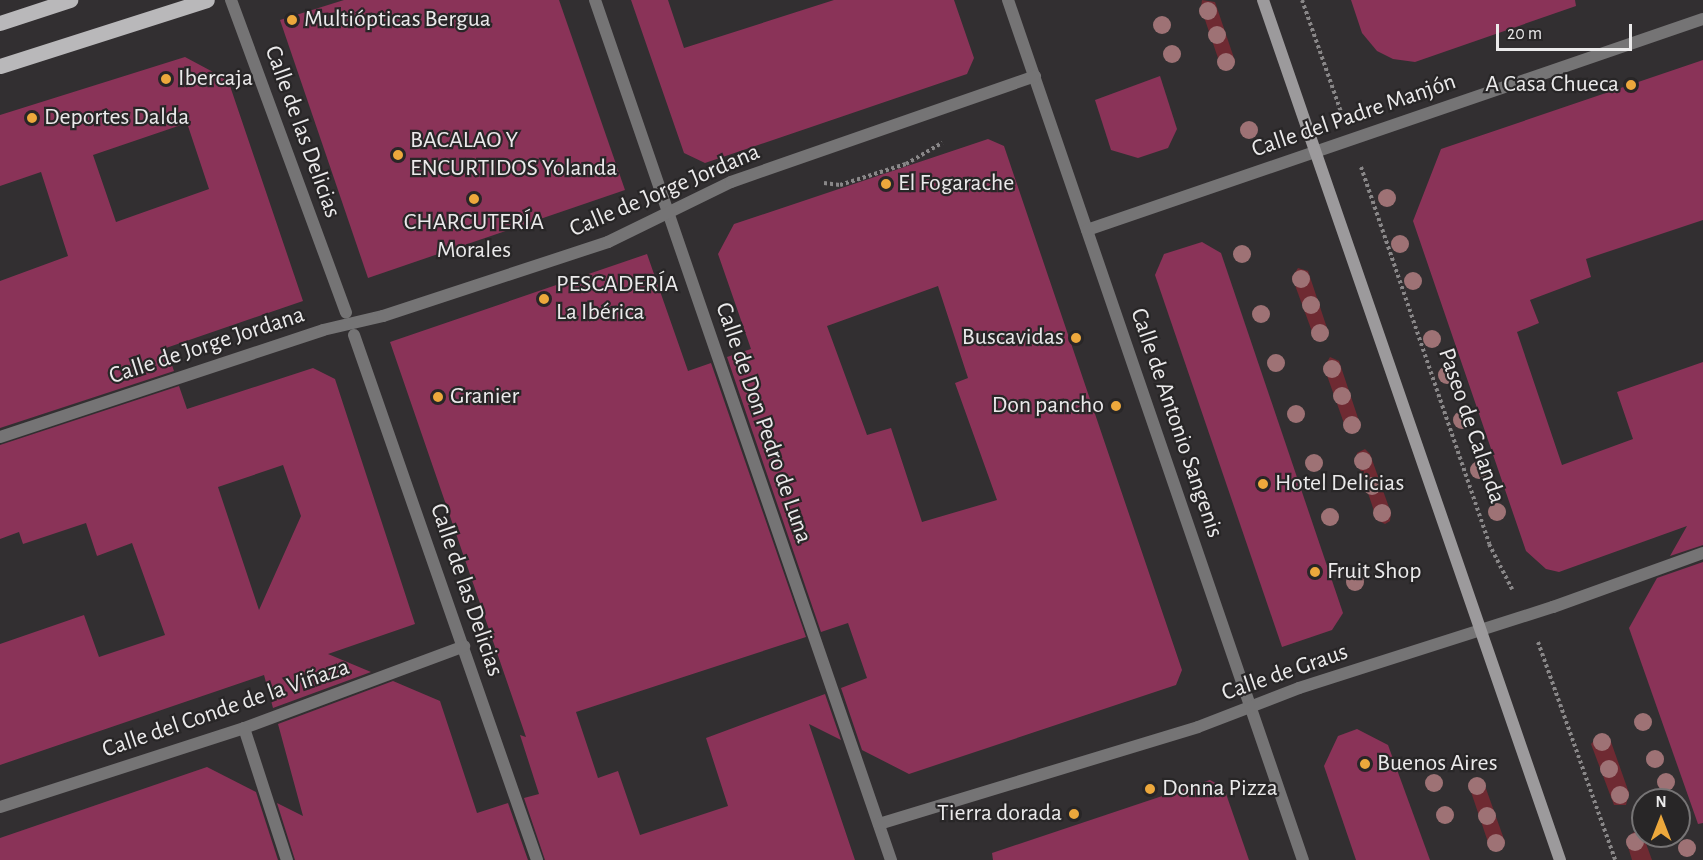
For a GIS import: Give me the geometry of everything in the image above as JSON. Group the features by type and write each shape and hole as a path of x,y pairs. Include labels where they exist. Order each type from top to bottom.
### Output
{"main road":[{"path":"0,23 70,0"},
{"path":"0,66 207,0"},
{"path":"1263,0 1560,860"}],"street":[{"name":"Calle de las Delicias","path":"231,0 346,312"},
{"name":"Calle de Don Pedro de Luna","path":"595,0 891,860"},
{"name":"Calle de Antonio Sangenis","path":"1008,0 1303,860"},
{"name":"Calle del Padre Manjón","path":"1088,230 1703,19"},
{"name":"Calle de Jorge Jordana","path":"0,437 323,330 391,313 608,242 667,210 731,182 1035,76"},
{"name":"Calle de las Delicias","path":"354,335 537,860"},
{"name":"Calle de Graus","path":"879,824 1198,727 1250,707 1526,616 1703,553"},
{"name":"Calle del Conde de la Viñaza","path":"0,807 244,728 464,646"},
{"path":"244,728 287,860"}],"path":[{"name":"Paseo de Calanda","path":"1302,0 1489,544 1551,670 1615,860"},
{"path":"823,183 840,185 906,164 942,143"}],"shaded area":[{"path":"1202,0 1215,2 1235,61 1231,69 1224,69 1220,64 1201,8"},
{"path":"1298,268 1308,271 1328,331 1323,340 1314,337 1292,277"},
{"path":"1330,357 1339,361 1360,424 1353,433 1346,429 1324,367"},
{"path":"1365,449 1370,454 1391,513 1390,521 1385,524 1377,520 1357,460 1357,453"},
{"path":"1600,734 1610,739 1629,793 1626,805 1614,805 1591,744"},
{"path":"1474,779 1484,783 1505,842 1500,851 1490,848 1470,789"},
{"path":"1631,835 1631,848 1648,848 1652,860 1632,860 1626,840"}],"building":[{"path":"344,0 559,0 625,190 368,278 280,20"},
{"path":"631,0 668,0 684,48 834,0 954,0 974,58 967,74 705,163 684,153"},
{"path":"1351,0 1575,0 1576,6 1415,62 1393,59 1377,51 1362,33"},
{"path":"185,57 228,80 303,301 166,348 174,371 0,428 0,281 68,256 41,172 0,186 0,115","holes":["187,123 209,189 116,222 93,155"]},
{"path":"1703,60 1703,220 1586,259 1591,277 1530,300 1539,323 1517,332 1562,465 1633,439 1617,392 1703,362 1703,545 1670,556 1687,526 1559,572 1546,569 1526,551 1413,221 1441,149"},
{"path":"1160,76 1177,129 1168,148 1138,158 1111,150 1095,100"},
{"path":"988,139 1004,146 1182,670 1176,685 909,774 862,750 841,688 867,678 848,623 821,632 727,357 751,349 718,254 734,224","holes":["938,286 968,378 955,383 997,500 922,522 891,428 867,435 827,326"]},
{"path":"1202,242 1221,253 1343,613 1332,630 1282,647 1155,275 1164,254"},
{"path":"647,254 688,371 711,363 806,637 576,712 598,778 618,771 640,835 728,806 706,738 825,694 841,740 809,724 855,860 545,860 524,798 539,794 520,735 526,737 390,342"},
{"path":"313,368 335,379 415,624 328,654 371,672 273,708 264,675 0,765 0,644 84,615 99,657 165,635 132,543 97,556 86,523 23,544 19,532 0,539 0,445 179,386 187,409","holes":["283,465 301,516 259,610 218,487"]},
{"path":"1703,562 1703,823 1698,824 1691,804 1691,788 1685,788 1629,628 1657,578"},
{"path":"393,681 440,701 477,813 508,803 528,860 295,860 277,803 303,816 278,724"},
{"path":"1357,729 1388,745 1430,860 1356,860 1324,766 1338,736"},
{"path":"207,767 256,792 278,860 0,860 0,838"},
{"path":"1210,780 1224,788 1249,860 993,860 992,853"}],"place":[{"name":"Multiópticas Bergua","path":"292,20"},
{"name":"Ibercaja","path":"166,79"},
{"name":"A Casa Chueca","path":"1631,85"},
{"name":"Deportes Dalda","path":"32,118"},
{"name":"BACALAO Y ENCURTIDOS Yolanda","path":"398,155"},
{"name":"El Fogarache","path":"886,184"},
{"name":"CHARCUTERÍA Morales","path":"474,199"},
{"name":"PESCADERÍA La Ibérica","path":"544,299"},
{"name":"Buscavidas","path":"1076,338"},
{"name":"Granier","path":"438,397"},
{"name":"Don pancho","path":"1116,406"},
{"name":"Hotel Delicias","path":"1263,484"},
{"name":"Fruit Shop","path":"1315,572"},
{"name":"Buenos Aires","path":"1365,764"},
{"name":"Donna Pizza","path":"1150,789"},
{"name":"Tierra dorada","path":"1074,814"}]}
